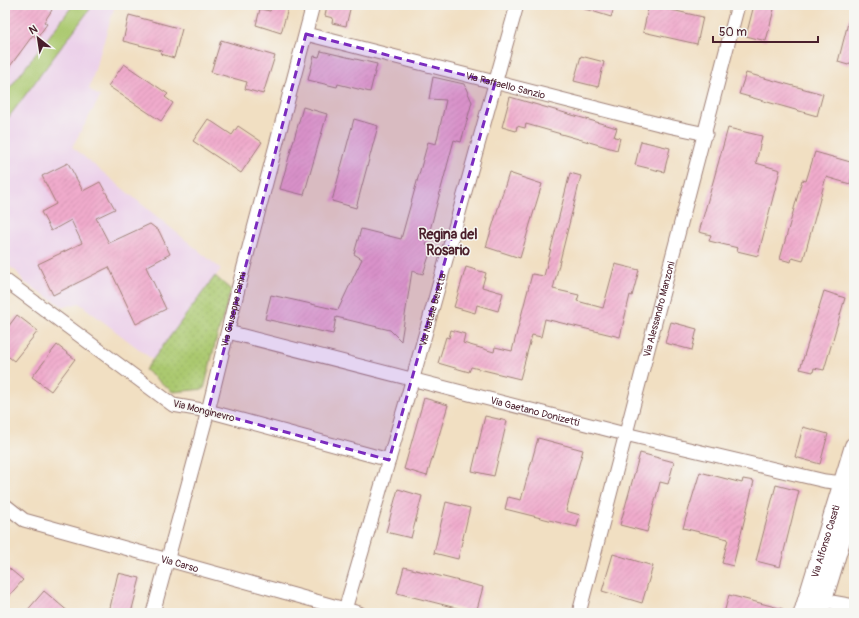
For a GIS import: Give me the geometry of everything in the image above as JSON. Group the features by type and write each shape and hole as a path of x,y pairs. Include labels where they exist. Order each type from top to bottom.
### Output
{"main road":[{"name":"Via Alfonso Casati","path":"813,606 848,484 854,446"},
{"name":"Via Alfonso Casati","path":"813,606 854,498"}],"street":[{"name":"Via Giuseppe Parini","path":"153,613 169,560 238,288 313,5"},
{"name":"Via Natale Beretta","path":"345,611 413,378 517,5"},
{"name":"Via Alessandro Manzoni","path":"579,613 706,134 738,5"},
{"name":"Via Raffaello Sanzio","path":"306,34 496,83 706,134"},
{"name":"Via Monginevro","path":"5,280 173,405 208,411 389,460"},
{"name":"Via Gaetano Donizetti","path":"228,332 413,378 626,434 848,484"},
{"name":"Via Carso","path":"5,505 24,520 345,611 359,613"},
{"path":"813,606 854,606"}],"highlighted area":[{"path":"306,34 495,83 389,460 208,411"}],"shaded area":[{"path":"5,5 115,5 89,89 100,97 72,147 221,269 153,360 79,303 64,307 24,282 16,271 5,263"}],"green space":[{"path":"73,5 93,5 5,122 5,94"},
{"path":"215,276 231,290 216,340 204,389 173,392 145,370"}],"building":[{"path":"5,5 46,5 52,10 44,22 47,24 37,38 33,35 5,73"},
{"path":"272,5 289,5 281,33 256,25 260,9 270,11"},
{"path":"327,5 351,5 346,26 332,23 333,18 325,16"},
{"path":"582,5 615,5 611,17 582,8"},
{"path":"649,5 703,17 697,44 643,32"},
{"path":"754,5 775,5 766,41 746,36"},
{"path":"129,15 182,29 174,58 161,54 162,51 123,41"},
{"path":"850,15 854,16 854,64 849,63 848,65 838,62"},
{"path":"221,40 275,56 263,94 245,89 247,82 211,72"},
{"path":"321,51 377,64 370,92 338,84 337,87 308,80 314,56 319,57"},
{"path":"581,56 604,62 598,87 574,81"},
{"path":"124,64 168,94 165,97 173,103 161,121 108,86"},
{"path":"746,73 823,94 817,116 739,94"},
{"path":"433,77 464,84 472,102 461,142 454,140 426,245 432,247 423,274 412,271 401,341 390,330 336,317 333,334 265,319 271,295 338,310 362,259 354,254 361,229 401,239 428,142 436,144 446,100 429,99"},
{"path":"510,97 617,128 614,137 620,138 617,150 526,124 525,128 517,126 516,131 502,127"},
{"path":"303,107 327,114 304,195 280,189"},
{"path":"208,119 232,135 238,126 262,142 241,173 193,141"},
{"path":"354,119 378,126 356,208 332,201"},
{"path":"728,128 762,136 756,163 780,170 758,256 737,251 738,248 709,241 711,235 699,232"},
{"path":"641,141 670,148 664,172 635,165"},
{"path":"815,152 854,163 854,169 850,184 826,177 803,261 792,258 791,262 780,259 802,180 806,181"},
{"path":"68,163 83,191 100,182 115,209 96,218 109,243 150,224 159,231 170,254 146,267 166,309 136,324 109,267 53,295 38,264 82,243 71,220 51,231 41,212 56,204 42,176"},
{"path":"509,173 542,184 520,258 486,247"},
{"path":"570,173 581,176 553,289 579,295 577,301 603,308 615,264 639,270 632,296 630,295 620,337 545,319 541,337 532,335 520,379 471,367 469,372 438,363 446,337 449,338 451,330 465,334 463,343 494,352 495,347 512,351 532,274 544,276"},
{"path":"466,267 486,273 482,287 503,293 498,311 477,305 475,313 454,307"},
{"path":"824,291 845,298 824,370 814,368 813,372 800,369"},
{"path":"17,315 38,331 14,361 5,354 5,331"},
{"path":"671,322 697,329 692,350 665,343"},
{"path":"57,345 75,359 51,391 32,377"},
{"path":"424,398 448,405 427,476 404,469"},
{"path":"485,416 507,421 494,476 472,471"},
{"path":"803,427 828,434 820,464 795,457"},
{"path":"538,438 583,450 566,511 580,515 577,527 505,509 508,497 521,500"},
{"path":"640,453 674,462 668,484 660,482 647,532 620,525"},
{"path":"700,472 742,483 743,479 754,481 733,566 722,563 728,539 683,528"},
{"path":"776,485 799,491 780,567 756,561"},
{"path":"398,489 422,496 411,538 386,532"},
{"path":"446,502 470,508 458,559 434,553"},
{"path":"613,554 653,566 642,603 602,591"},
{"path":"5,565 23,580 5,600"},
{"path":"404,567 483,587 476,613 397,593"},
{"path":"118,573 140,578 131,613 109,612"},
{"path":"44,591 70,613 25,613"},
{"path":"729,595 783,609 782,613 724,613"}],"district":[{"name":"Regina del Rosario","path":"448,242"}]}
